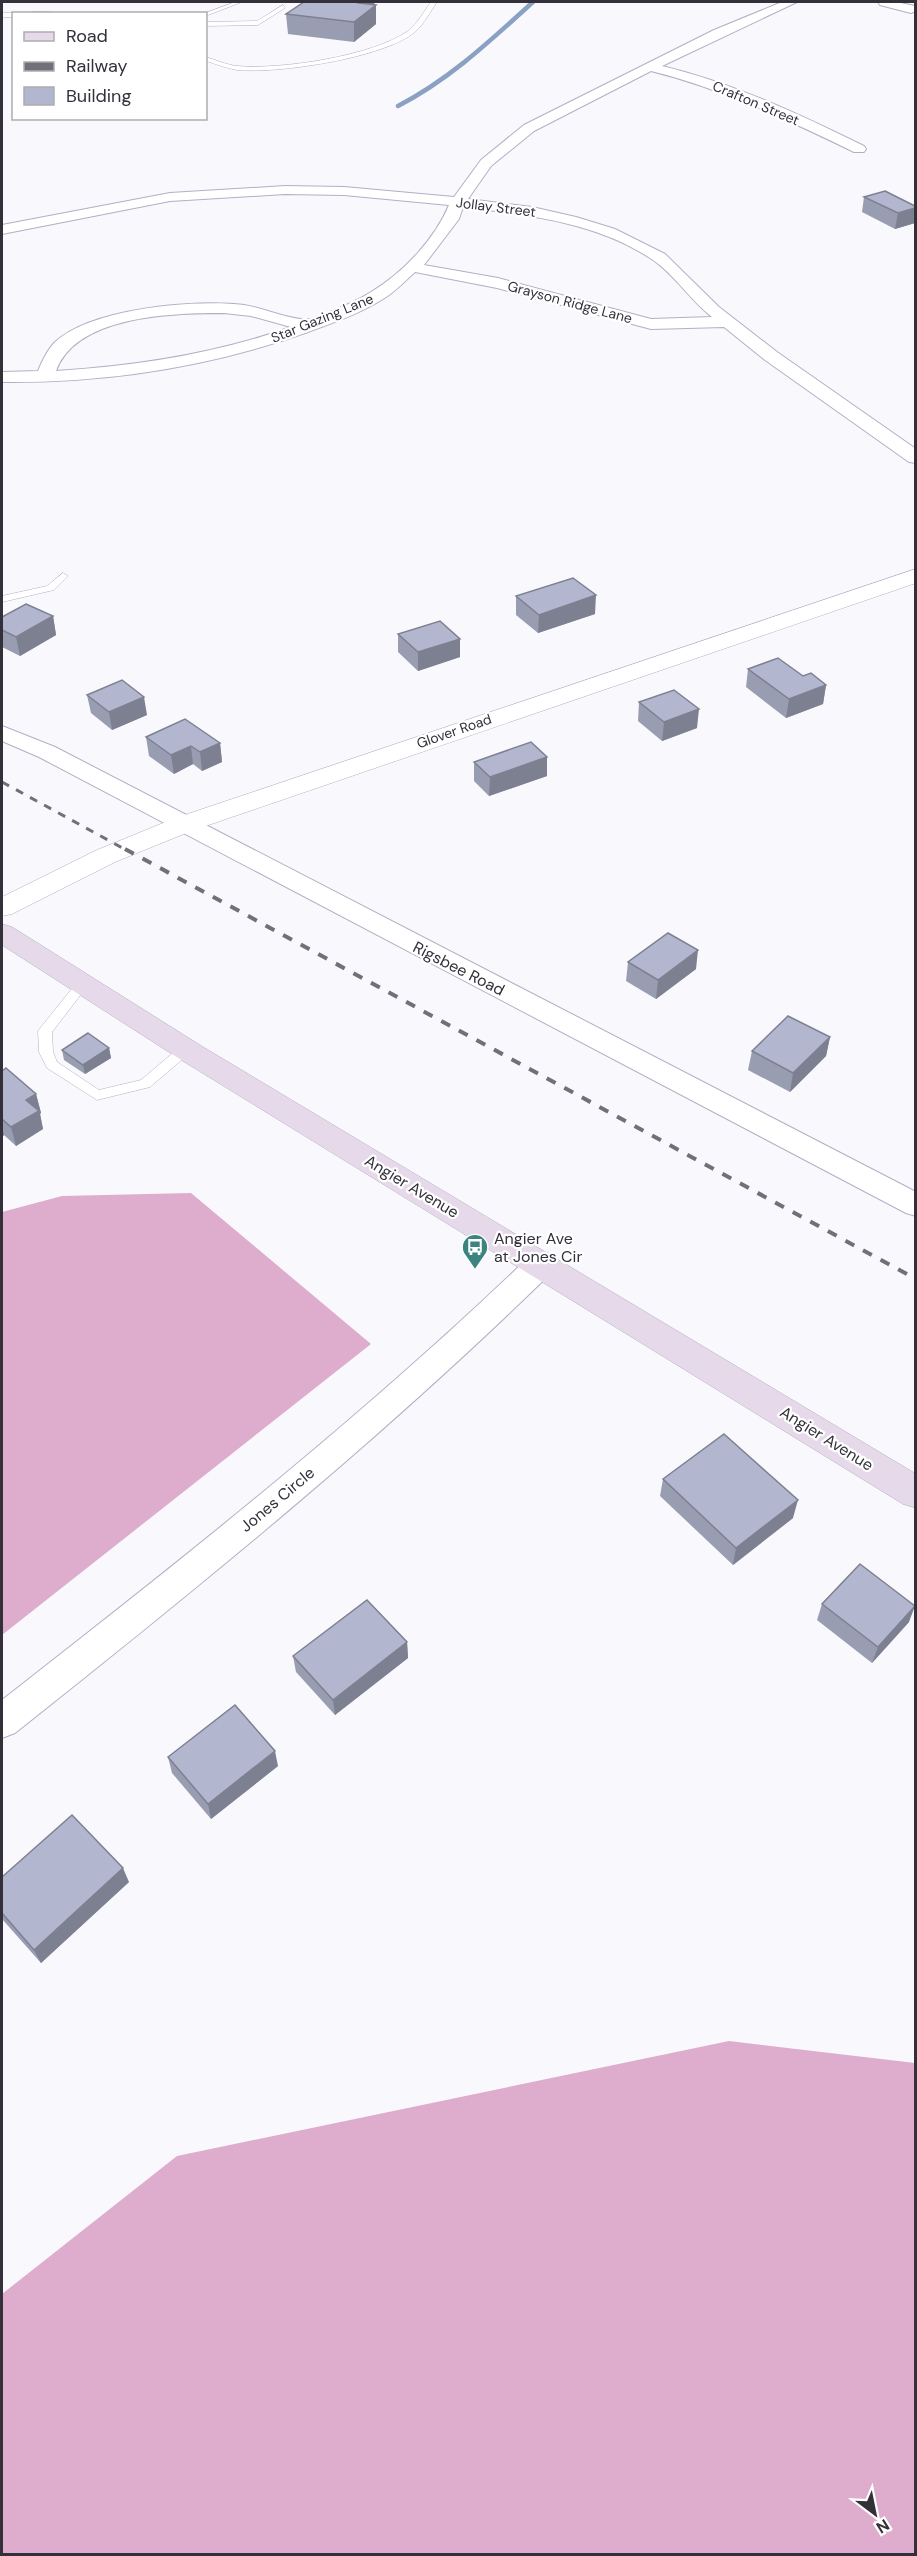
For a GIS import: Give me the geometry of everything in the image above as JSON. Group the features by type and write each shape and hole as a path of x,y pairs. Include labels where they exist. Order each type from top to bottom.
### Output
{"main road":[{"name":"Angier Avenue","path":"2,933 186,1049 542,1263 915,1493"}],"street":[{"name":"Star Gazing Lane","path":"2,377 110,374 170,365 224,354 346,311 380,294 412,267 451,219 458,202 486,163 529,128 718,33 791,2"},
{"path":"884,2 911,9"},
{"name":"Crafton Street","path":"649,67 745,95 859,149"},
{"name":"Jollay Street","path":"2,229 170,197 226,192 345,191 531,211 610,232 659,257 713,310 771,356 915,458"},
{"name":"Grayson Ridge Lane","path":"412,267 498,283 651,324 728,322"},
{"path":"45,376 55,353 75,336 115,322 157,312 191,307 243,310 306,326"},
{"name":"Glover Road","path":"2,908 114,852 182,825 915,575"},
{"name":"Rigsbee Road","path":"2,733 47,752 182,825 915,1205"},
{"name":"Jones Circle","path":"2,1721 236,1533 388,1407 542,1263"}],"lane":[{"path":"207,14 239,2"},
{"path":"207,59 240,68 262,67 333,58 380,48 411,31 434,2"},
{"path":"207,24 258,23 283,7"},
{"path":"2,599 50,588 63,576"},
{"path":"83,984 45,1031 45,1052 52,1065 97,1095 145,1084 186,1049"}],"shaded area":[{"path":"191,1193 371,1344 2,1635 2,1212 62,1196"},
{"path":"729,2041 915,2063 915,2554 2,2554 2,2294 177,2156"}],"building":[{"path":"304,2 361,2 359,3 376,5 354,22 286,14"},
{"path":"885,191 915,208 898,213 864,197"},
{"path":"573,578 596,595 539,615 516,596"},
{"path":"26,604 53,616 16,637 2,630 2,617"},
{"path":"440,621 460,639 418,652 398,634"},
{"path":"778,658 803,676 811,673 826,685 789,699 748,669"},
{"path":"122,680 144,697 109,712 87,695"},
{"path":"674,690 699,709 664,722 639,702"},
{"path":"185,719 220,743 200,752 191,746 171,755 146,737"},
{"path":"531,742 547,757 490,777 474,762"},
{"path":"668,933 698,950 658,980 628,962"},
{"path":"788,1016 830,1037 793,1073 752,1051"},
{"path":"88,1033 109,1048 83,1065 62,1050"},
{"path":"6,1068 36,1094 26,1100 39,1111 11,1127 2,1119 2,1071"},
{"path":"724,1434 798,1500 736,1548 663,1479"},
{"path":"860,1564 915,1606 878,1647 822,1604"},
{"path":"367,1600 407,1642 333,1700 293,1656"},
{"path":"235,1705 275,1751 208,1804 168,1757"},
{"path":"72,1815 123,1868 34,1950 2,1913 2,1877"}],"waterway":[{"path":"398,106 452,72 533,2"}],"railway":[{"path":"2,782 128,851"},
{"path":"125,849 916,1279"}],"place":[{"name":"Angier Ave at Jones Cir","path":"475,1270"}]}
